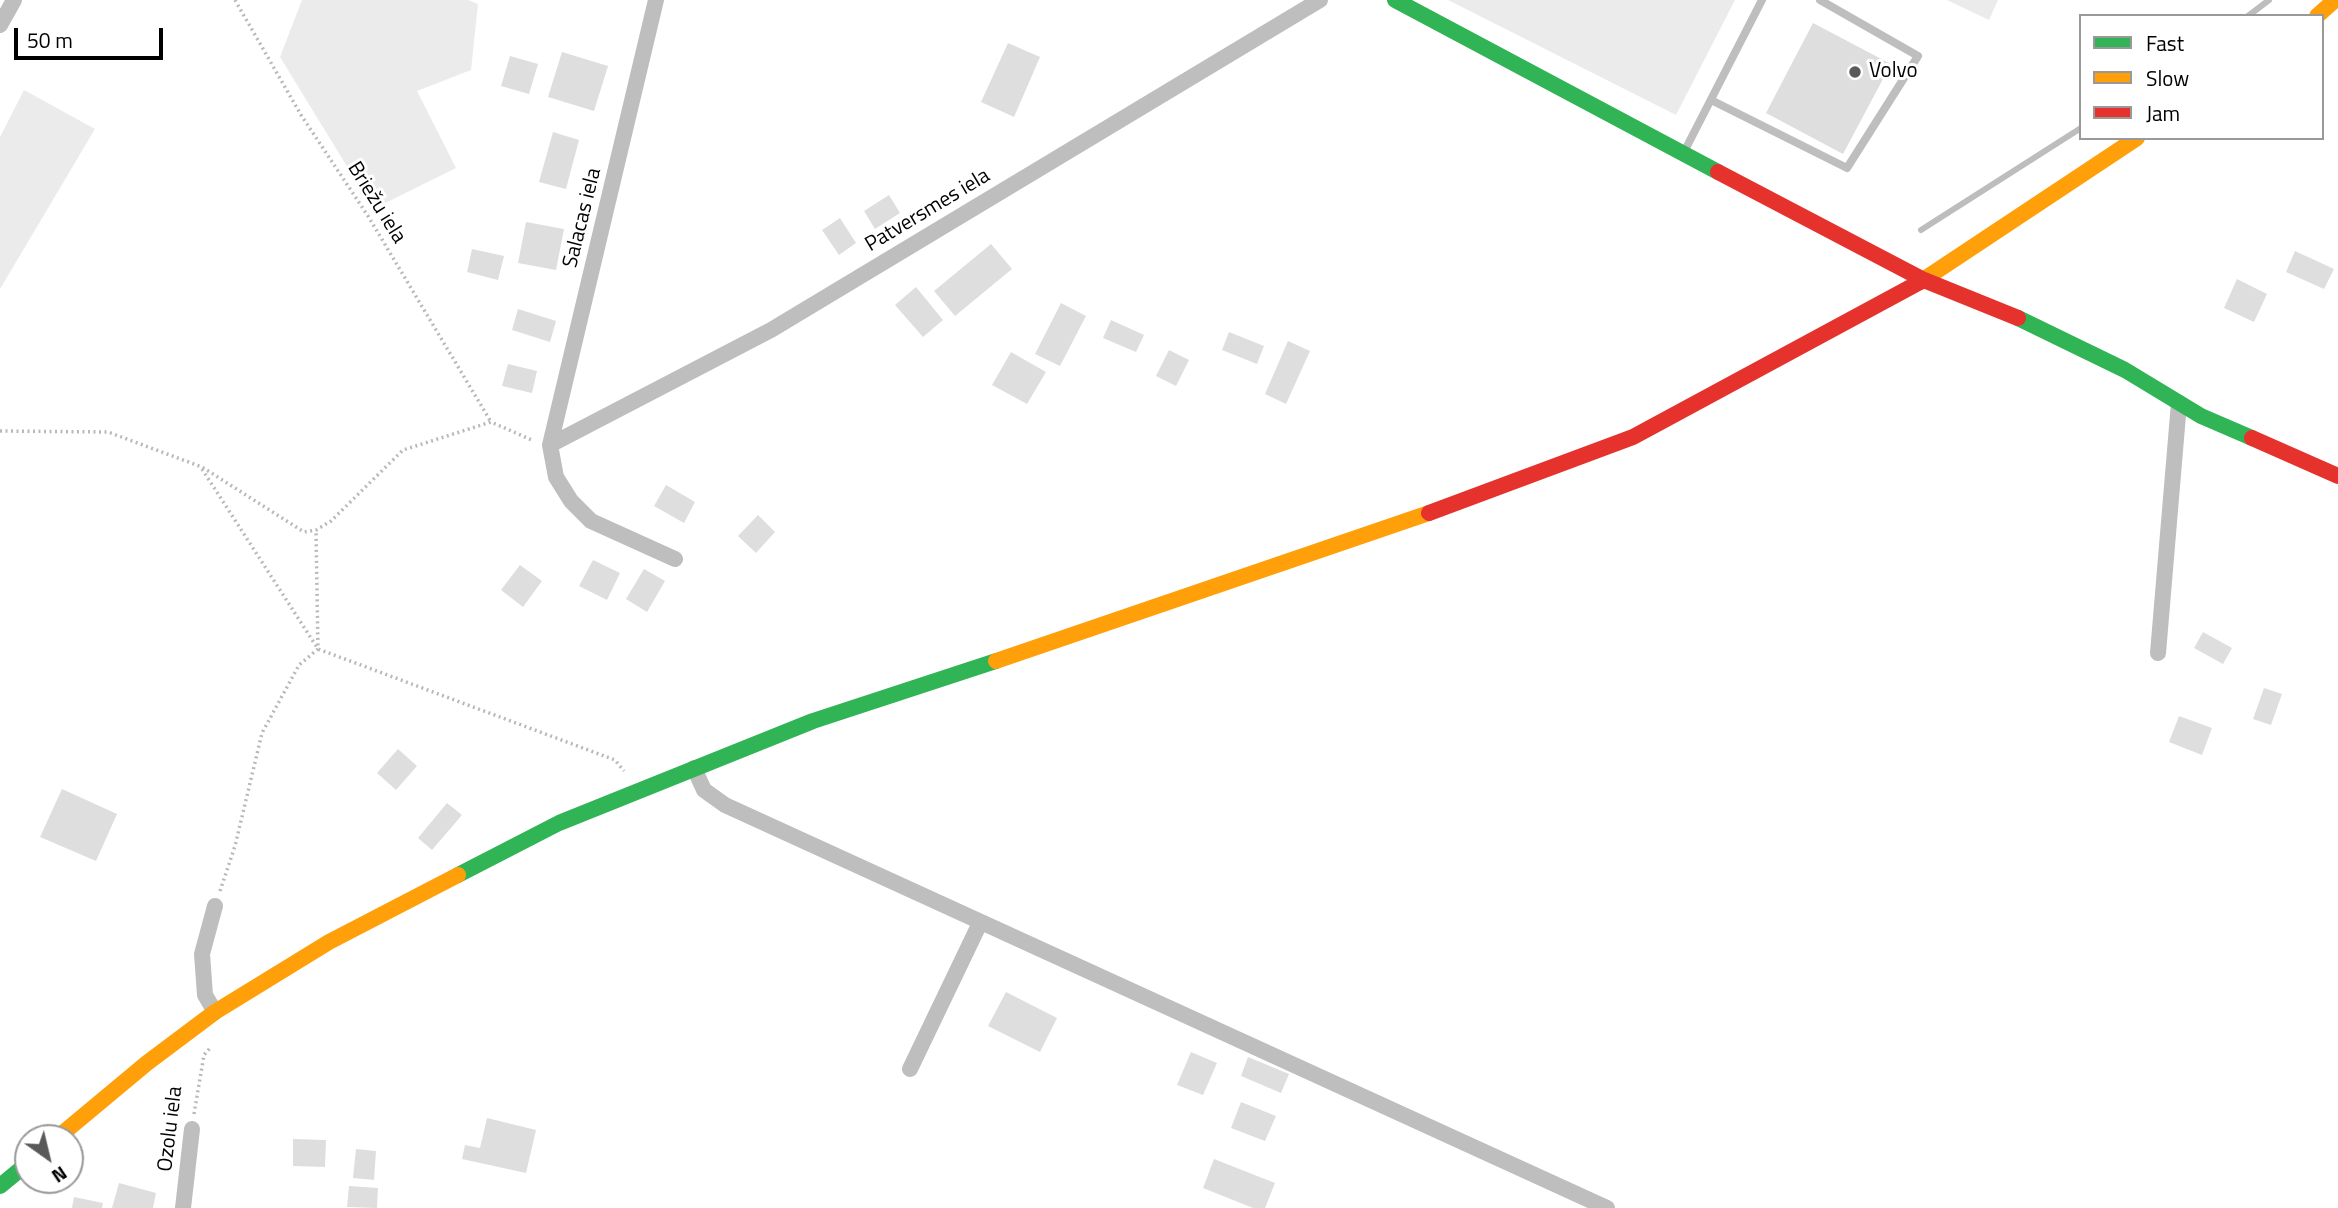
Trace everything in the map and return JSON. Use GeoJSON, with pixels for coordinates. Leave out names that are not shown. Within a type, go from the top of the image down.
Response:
{"type":"FeatureCollection","features":[{"type":"Feature","properties":{"kind":"main road"},"geometry":{"type":"LineString","coordinates":[[1395,0],[1924,280],[2025,321],[2125,370],[2201,415],[2338,476]]}},
{"type":"Feature","properties":{"kind":"main road"},"geometry":{"type":"LineString","coordinates":[[2319,14],[2335,0]]}},
{"type":"Feature","properties":{"kind":"main road"},"geometry":{"type":"LineString","coordinates":[[74,1124],[146,1063],[215,1012],[329,942],[559,823],[813,720],[1175,602],[1416,518],[1633,437],[1924,280],[2134,140]]}},
{"type":"Feature","properties":{"kind":"main road"},"geometry":{"type":"LineString","coordinates":[[0,1186],[14,1174]]}},
{"type":"Feature","properties":{"kind":"street"},"geometry":{"type":"LineString","coordinates":[[0,25],[14,0]]}},
{"type":"Feature","properties":{"kind":"street","name":"Salacas iela"},"geometry":{"type":"LineString","coordinates":[[550,445],[656,0]]}},
{"type":"Feature","properties":{"kind":"street","name":"Patversmes iela"},"geometry":{"type":"LineString","coordinates":[[550,445],[771,330],[1320,0]]}},
{"type":"Feature","properties":{"kind":"street"},"geometry":{"type":"LineString","coordinates":[[2158,653],[2179,402]]}},
{"type":"Feature","properties":{"kind":"street"},"geometry":{"type":"LineString","coordinates":[[550,445],[556,477],[571,501],[591,522],[675,559]]}},
{"type":"Feature","properties":{"kind":"street"},"geometry":{"type":"LineString","coordinates":[[694,768],[704,790],[725,805],[1607,1208]]}},
{"type":"Feature","properties":{"kind":"street"},"geometry":{"type":"LineString","coordinates":[[215,906],[202,954],[205,995],[215,1012]]}},
{"type":"Feature","properties":{"kind":"street"},"geometry":{"type":"LineString","coordinates":[[910,1069],[980,923]]}},
{"type":"Feature","properties":{"kind":"street","name":"Ozolu iela"},"geometry":{"type":"LineString","coordinates":[[183,1208],[192,1129]]}},
{"type":"Feature","properties":{"kind":"lane"},"geometry":{"type":"LineString","coordinates":[[1684,152],[1762,0]]}},
{"type":"Feature","properties":{"kind":"lane"},"geometry":{"type":"LineString","coordinates":[[1711,100],[1847,168],[1918,56],[1820,0]]}},
{"type":"Feature","properties":{"kind":"path","name":"Briežu iela"},"geometry":{"type":"LineString","coordinates":[[235,0],[302,115],[368,216],[491,422]]}},
{"type":"Feature","properties":{"kind":"path"},"geometry":{"type":"LineString","coordinates":[[0,431],[108,432],[202,467],[304,532],[316,530],[331,521],[403,450],[491,422],[520,438],[550,445]]}},
{"type":"Feature","properties":{"kind":"path"},"geometry":{"type":"LineString","coordinates":[[202,467],[318,649],[615,760],[631,778],[635,790]]}},
{"type":"Feature","properties":{"kind":"path"},"geometry":{"type":"LineString","coordinates":[[316,530],[315,612],[318,649]]}},
{"type":"Feature","properties":{"kind":"path"},"geometry":{"type":"LineString","coordinates":[[215,906],[235,846],[262,733],[299,665],[318,649]]}},
{"type":"Feature","properties":{"kind":"path","name":"Ozolu iela"},"geometry":{"type":"LineString","coordinates":[[192,1129],[204,1055]]}},
{"type":"Feature","properties":{"kind":"shaded area"},"geometry":{"type":"Polygon","coordinates":[[[302,0],[468,0],[478,4],[471,70],[417,91],[456,168],[373,209],[280,57],[302,0]]]}},
{"type":"Feature","properties":{"kind":"shaded area"},"geometry":{"type":"Polygon","coordinates":[[[1448,0],[1735,0],[1676,115],[1448,0]]]}},
{"type":"Feature","properties":{"kind":"shaded area"},"geometry":{"type":"Polygon","coordinates":[[[1947,0],[1998,0],[1989,20],[1947,0]]]}},
{"type":"Feature","properties":{"kind":"shaded area"},"geometry":{"type":"Polygon","coordinates":[[[24,90],[95,129],[0,289],[0,137],[24,90]]]}},
{"type":"Feature","properties":{"kind":"building"},"geometry":{"type":"Polygon","coordinates":[[[1813,23],[1891,64],[1843,154],[1766,113],[1813,23]]]}},
{"type":"Feature","properties":{"kind":"building"},"geometry":{"type":"Polygon","coordinates":[[[1008,43],[1040,57],[1014,117],[981,102],[1008,43]]]}},
{"type":"Feature","properties":{"kind":"building"},"geometry":{"type":"Polygon","coordinates":[[[562,52],[608,66],[594,111],[548,97],[562,52]]]}},
{"type":"Feature","properties":{"kind":"building"},"geometry":{"type":"Polygon","coordinates":[[[510,56],[538,64],[529,94],[501,86],[510,56]]]}},
{"type":"Feature","properties":{"kind":"building"},"geometry":{"type":"Polygon","coordinates":[[[553,132],[579,140],[566,189],[539,182],[553,132]]]}},
{"type":"Feature","properties":{"kind":"building"},"geometry":{"type":"Polygon","coordinates":[[[889,195],[900,213],[875,229],[864,211],[889,195]]]}},
{"type":"Feature","properties":{"kind":"building"},"geometry":{"type":"Polygon","coordinates":[[[840,218],[856,243],[839,255],[822,230],[840,218]]]}},
{"type":"Feature","properties":{"kind":"building"},"geometry":{"type":"Polygon","coordinates":[[[526,222],[564,229],[556,270],[518,263],[526,222]]]}},
{"type":"Feature","properties":{"kind":"building"},"geometry":{"type":"Polygon","coordinates":[[[991,244],[1012,269],[955,316],[934,291],[991,244]]]}},
{"type":"Feature","properties":{"kind":"building"},"geometry":{"type":"Polygon","coordinates":[[[472,249],[504,256],[498,280],[467,272],[472,249]]]}},
{"type":"Feature","properties":{"kind":"building"},"geometry":{"type":"Polygon","coordinates":[[[2295,251],[2334,269],[2324,289],[2286,272],[2295,251]]]}},
{"type":"Feature","properties":{"kind":"building"},"geometry":{"type":"Polygon","coordinates":[[[2237,279],[2267,294],[2254,322],[2224,308],[2237,279]]]}},
{"type":"Feature","properties":{"kind":"building"},"geometry":{"type":"Polygon","coordinates":[[[916,287],[943,320],[923,337],[895,305],[916,287]]]}},
{"type":"Feature","properties":{"kind":"building"},"geometry":{"type":"Polygon","coordinates":[[[1061,303],[1086,316],[1060,366],[1035,354],[1061,303]]]}},
{"type":"Feature","properties":{"kind":"building"},"geometry":{"type":"Polygon","coordinates":[[[518,309],[556,321],[550,342],[512,330],[518,309]]]}},
{"type":"Feature","properties":{"kind":"building"},"geometry":{"type":"Polygon","coordinates":[[[1111,320],[1144,335],[1136,352],[1103,338],[1111,320]]]}},
{"type":"Feature","properties":{"kind":"building"},"geometry":{"type":"Polygon","coordinates":[[[1229,332],[1264,346],[1257,364],[1222,350],[1229,332]]]}},
{"type":"Feature","properties":{"kind":"building"},"geometry":{"type":"Polygon","coordinates":[[[1288,341],[1310,351],[1286,404],[1265,394],[1288,341]]]}},
{"type":"Feature","properties":{"kind":"building"},"geometry":{"type":"Polygon","coordinates":[[[1169,350],[1189,360],[1176,386],[1156,376],[1169,350]]]}},
{"type":"Feature","properties":{"kind":"building"},"geometry":{"type":"Polygon","coordinates":[[[1011,352],[1046,372],[1027,404],[992,385],[1011,352]]]}},
{"type":"Feature","properties":{"kind":"building"},"geometry":{"type":"Polygon","coordinates":[[[508,364],[537,371],[532,393],[502,386],[508,364]]]}},
{"type":"Feature","properties":{"kind":"building"},"geometry":{"type":"Polygon","coordinates":[[[666,485],[695,502],[684,523],[654,506],[666,485]]]}},
{"type":"Feature","properties":{"kind":"building"},"geometry":{"type":"Polygon","coordinates":[[[758,515],[775,532],[756,553],[738,536],[758,515]]]}},
{"type":"Feature","properties":{"kind":"building"},"geometry":{"type":"Polygon","coordinates":[[[593,560],[620,573],[607,600],[579,586],[593,560]]]}},
{"type":"Feature","properties":{"kind":"building"},"geometry":{"type":"Polygon","coordinates":[[[520,565],[542,581],[523,607],[501,590],[520,565]]]}},
{"type":"Feature","properties":{"kind":"building"},"geometry":{"type":"Polygon","coordinates":[[[644,569],[665,581],[647,612],[626,599],[644,569]]]}},
{"type":"Feature","properties":{"kind":"building"},"geometry":{"type":"Polygon","coordinates":[[[2203,632],[2232,648],[2223,664],[2194,648],[2203,632]]]}},
{"type":"Feature","properties":{"kind":"building"},"geometry":{"type":"Polygon","coordinates":[[[2264,688],[2282,694],[2271,725],[2253,719],[2264,688]]]}},
{"type":"Feature","properties":{"kind":"building"},"geometry":{"type":"Polygon","coordinates":[[[2179,716],[2212,728],[2202,755],[2169,742],[2179,716]]]}},
{"type":"Feature","properties":{"kind":"building"},"geometry":{"type":"Polygon","coordinates":[[[398,749],[417,766],[396,790],[377,773],[398,749]]]}},
{"type":"Feature","properties":{"kind":"building"},"geometry":{"type":"Polygon","coordinates":[[[62,789],[117,814],[96,861],[40,837],[62,789]]]}},
{"type":"Feature","properties":{"kind":"building"},"geometry":{"type":"Polygon","coordinates":[[[447,803],[462,815],[432,850],[418,838],[447,803]]]}},
{"type":"Feature","properties":{"kind":"building"},"geometry":{"type":"Polygon","coordinates":[[[1006,992],[1057,1018],[1040,1052],[988,1026],[1006,992]]]}},
{"type":"Feature","properties":{"kind":"building"},"geometry":{"type":"Polygon","coordinates":[[[1191,1052],[1217,1063],[1203,1095],[1177,1085],[1191,1052]]]}},
{"type":"Feature","properties":{"kind":"building"},"geometry":{"type":"Polygon","coordinates":[[[1248,1057],[1289,1074],[1281,1093],[1241,1076],[1248,1057]]]}},
{"type":"Feature","properties":{"kind":"building"},"geometry":{"type":"Polygon","coordinates":[[[1241,1102],[1276,1116],[1265,1141],[1231,1128],[1241,1102]]]}},
{"type":"Feature","properties":{"kind":"building"},"geometry":{"type":"Polygon","coordinates":[[[487,1118],[536,1130],[526,1173],[462,1159],[465,1145],[480,1148],[487,1118]]]}},
{"type":"Feature","properties":{"kind":"building"},"geometry":{"type":"Polygon","coordinates":[[[293,1139],[326,1140],[325,1167],[293,1166],[293,1139]]]}},
{"type":"Feature","properties":{"kind":"building"},"geometry":{"type":"Polygon","coordinates":[[[356,1149],[376,1151],[374,1180],[353,1178],[356,1149]]]}},
{"type":"Feature","properties":{"kind":"building"},"geometry":{"type":"Polygon","coordinates":[[[1214,1159],[1275,1183],[1265,1208],[1253,1208],[1203,1188],[1214,1159]]]}},
{"type":"Feature","properties":{"kind":"building"},"geometry":{"type":"Polygon","coordinates":[[[119,1183],[156,1193],[153,1208],[112,1208],[119,1183]]]}},
{"type":"Feature","properties":{"kind":"building"},"geometry":{"type":"Polygon","coordinates":[[[349,1186],[378,1188],[377,1208],[347,1207],[349,1186]]]}},
{"type":"Feature","properties":{"kind":"building"},"geometry":{"type":"Polygon","coordinates":[[[74,1197],[103,1203],[102,1208],[72,1208],[74,1197]]]}},
{"type":"Feature","properties":{"kind":"waterway"},"geometry":{"type":"LineString","coordinates":[[2251,14],[2269,0]]}},
{"type":"Feature","properties":{"kind":"waterway"},"geometry":{"type":"LineString","coordinates":[[1921,230],[2079,129]]}},
{"type":"Feature","properties":{"kind":"traffic: fast"},"geometry":{"type":"LineString","coordinates":[[1395,0],[1718,172]]}},
{"type":"Feature","properties":{"kind":"traffic: fast"},"geometry":{"type":"LineString","coordinates":[[2018,318],[2125,370],[2201,416],[2252,438]]}},
{"type":"Feature","properties":{"kind":"traffic: fast"},"geometry":{"type":"LineString","coordinates":[[458,875],[559,823],[813,721],[996,661]]}},
{"type":"Feature","properties":{"kind":"traffic: fast"},"geometry":{"type":"LineString","coordinates":[[0,1186],[14,1174]]}},
{"type":"Feature","properties":{"kind":"traffic: slow"},"geometry":{"type":"LineString","coordinates":[[2319,14],[2335,0]]}},
{"type":"Feature","properties":{"kind":"traffic: slow"},"geometry":{"type":"LineString","coordinates":[[1920,282],[2134,140]]}},
{"type":"Feature","properties":{"kind":"traffic: slow"},"geometry":{"type":"LineString","coordinates":[[996,661],[1429,513]]}},
{"type":"Feature","properties":{"kind":"traffic: slow"},"geometry":{"type":"LineString","coordinates":[[74,1124],[147,1063],[215,1012],[329,942],[458,875]]}},
{"type":"Feature","properties":{"kind":"traffic: jam"},"geometry":{"type":"LineString","coordinates":[[1718,172],[1924,280],[2018,318]]}},
{"type":"Feature","properties":{"kind":"traffic: jam"},"geometry":{"type":"LineString","coordinates":[[1429,513],[1633,437],[1920,282]]}},
{"type":"Feature","properties":{"kind":"traffic: jam"},"geometry":{"type":"LineString","coordinates":[[2252,438],[2338,476]]}},
{"type":"Feature","properties":{"kind":"place","name":"Volvo"},"geometry":{"type":"Point","coordinates":[1855,72]}}]}
